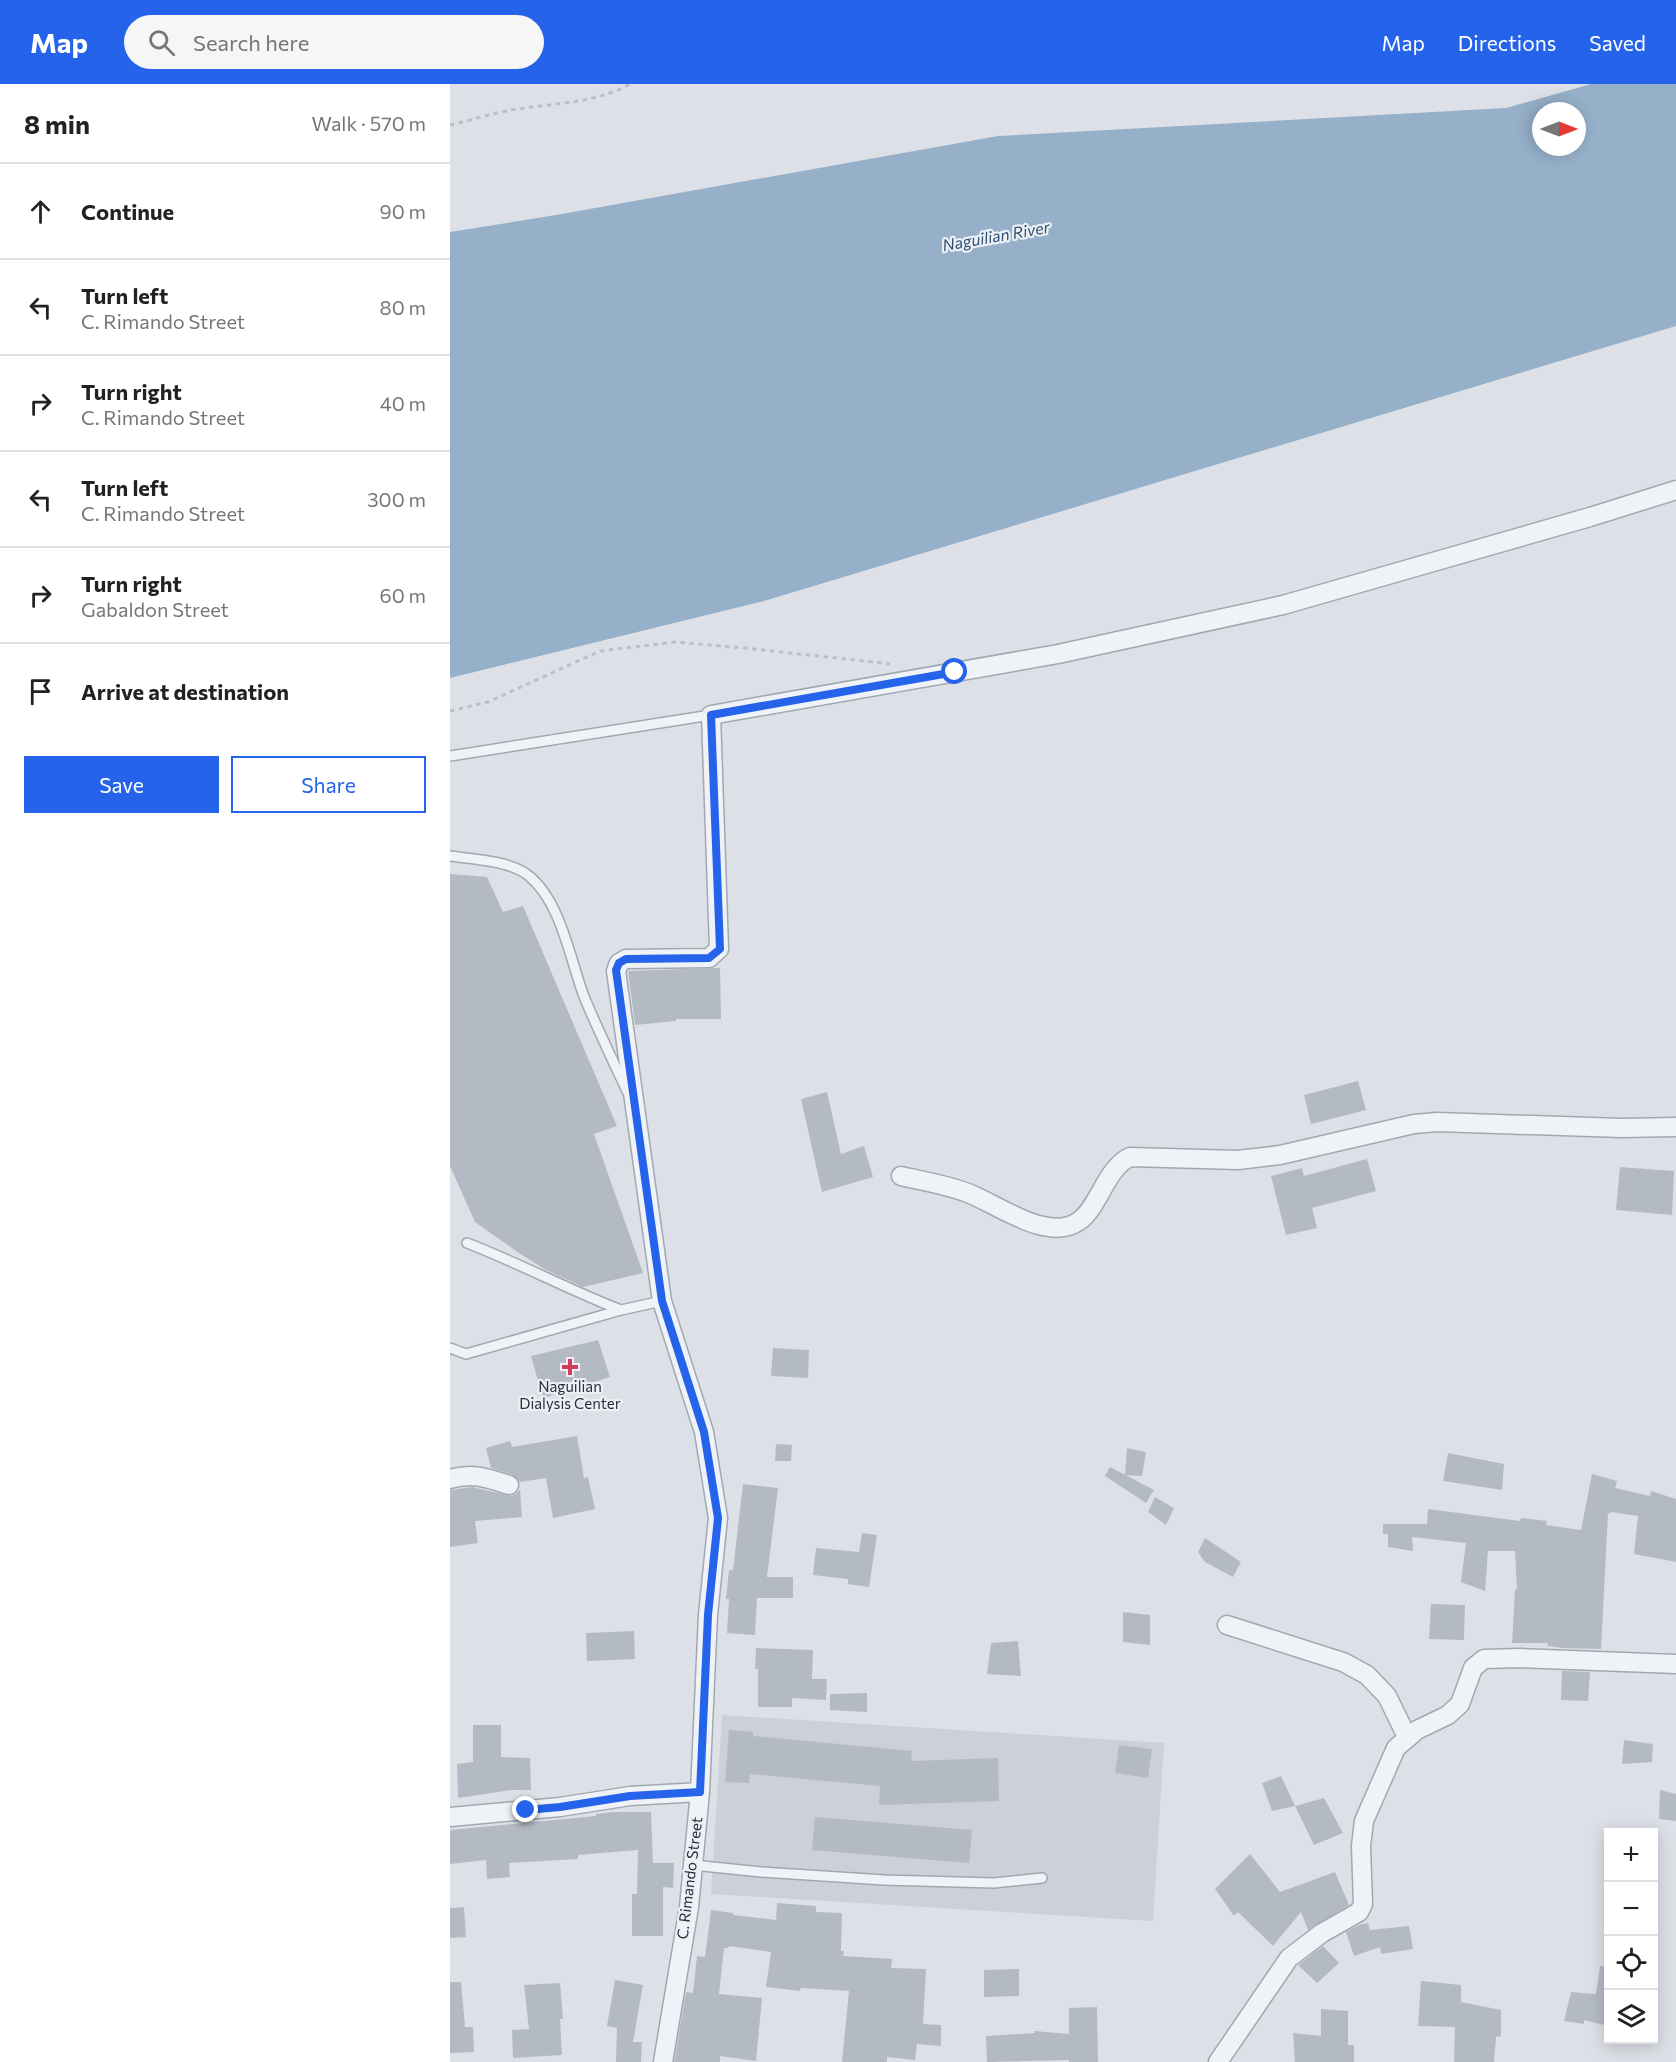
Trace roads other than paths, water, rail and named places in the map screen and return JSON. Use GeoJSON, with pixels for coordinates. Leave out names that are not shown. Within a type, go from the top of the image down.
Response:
{"type":"FeatureCollection","features":[{"type":"Feature","properties":{"kind":"street"},"geometry":{"type":"LineString","coordinates":[[711,715],[1058,654],[1283,605],[1676,490]]}},
{"type":"Feature","properties":{"kind":"street","name":"C. Rimando Street"},"geometry":{"type":"LineString","coordinates":[[663,2062],[689,1907],[700,1792],[708,1615],[718,1518],[704,1432],[662,1301],[616,970],[619,963],[626,959],[709,958],[720,949],[711,715]]}},
{"type":"Feature","properties":{"kind":"street"},"geometry":{"type":"LineString","coordinates":[[901,1176],[967,1193],[1040,1226],[1061,1228],[1071,1226],[1082,1219],[1117,1166],[1130,1157],[1238,1160],[1269,1156],[1414,1124],[1437,1122],[1622,1128],[1676,1127]]}},
{"type":"Feature","properties":{"kind":"street"},"geometry":{"type":"LineString","coordinates":[[450,1479],[470,1475],[483,1476],[509,1485]]}},
{"type":"Feature","properties":{"kind":"street"},"geometry":{"type":"LineString","coordinates":[[1227,1625],[1343,1662],[1367,1675],[1387,1696],[1407,1737]]}},
{"type":"Feature","properties":{"kind":"street"},"geometry":{"type":"LineString","coordinates":[[1218,2062],[1289,1958],[1322,1934],[1359,1912],[1364,1904],[1361,1846],[1364,1821],[1396,1748],[1417,1730],[1448,1715],[1460,1704],[1473,1668],[1484,1659],[1520,1658],[1676,1664]]}},
{"type":"Feature","properties":{"kind":"street"},"geometry":{"type":"LineString","coordinates":[[450,1817],[560,1807],[630,1796],[700,1792]]}},
{"type":"Feature","properties":{"kind":"lane"},"geometry":{"type":"LineString","coordinates":[[450,756],[711,715]]}},
{"type":"Feature","properties":{"kind":"lane"},"geometry":{"type":"LineString","coordinates":[[450,856],[512,867],[528,875],[544,892],[553,910],[585,999],[635,1110]]}},
{"type":"Feature","properties":{"kind":"lane"},"geometry":{"type":"LineString","coordinates":[[467,1243],[577,1293],[621,1310]]}},
{"type":"Feature","properties":{"kind":"lane"},"geometry":{"type":"LineString","coordinates":[[450,1348],[466,1354],[621,1310],[662,1301]]}},
{"type":"Feature","properties":{"kind":"lane"},"geometry":{"type":"LineString","coordinates":[[693,1865],[761,1872],[895,1880],[994,1883],[1042,1878]]}},
{"type":"Feature","properties":{"kind":"water","name":"Naguilian River"},"geometry":{"type":"Polygon","coordinates":[[[1591,84],[1676,84],[1676,326],[764,601],[450,678],[450,232],[998,136],[1506,108],[1591,84]]]}},
{"type":"Feature","properties":{"kind":"place","name":"Naguilian Dialysis Center"},"geometry":{"type":"Point","coordinates":[570,1367]}}]}
